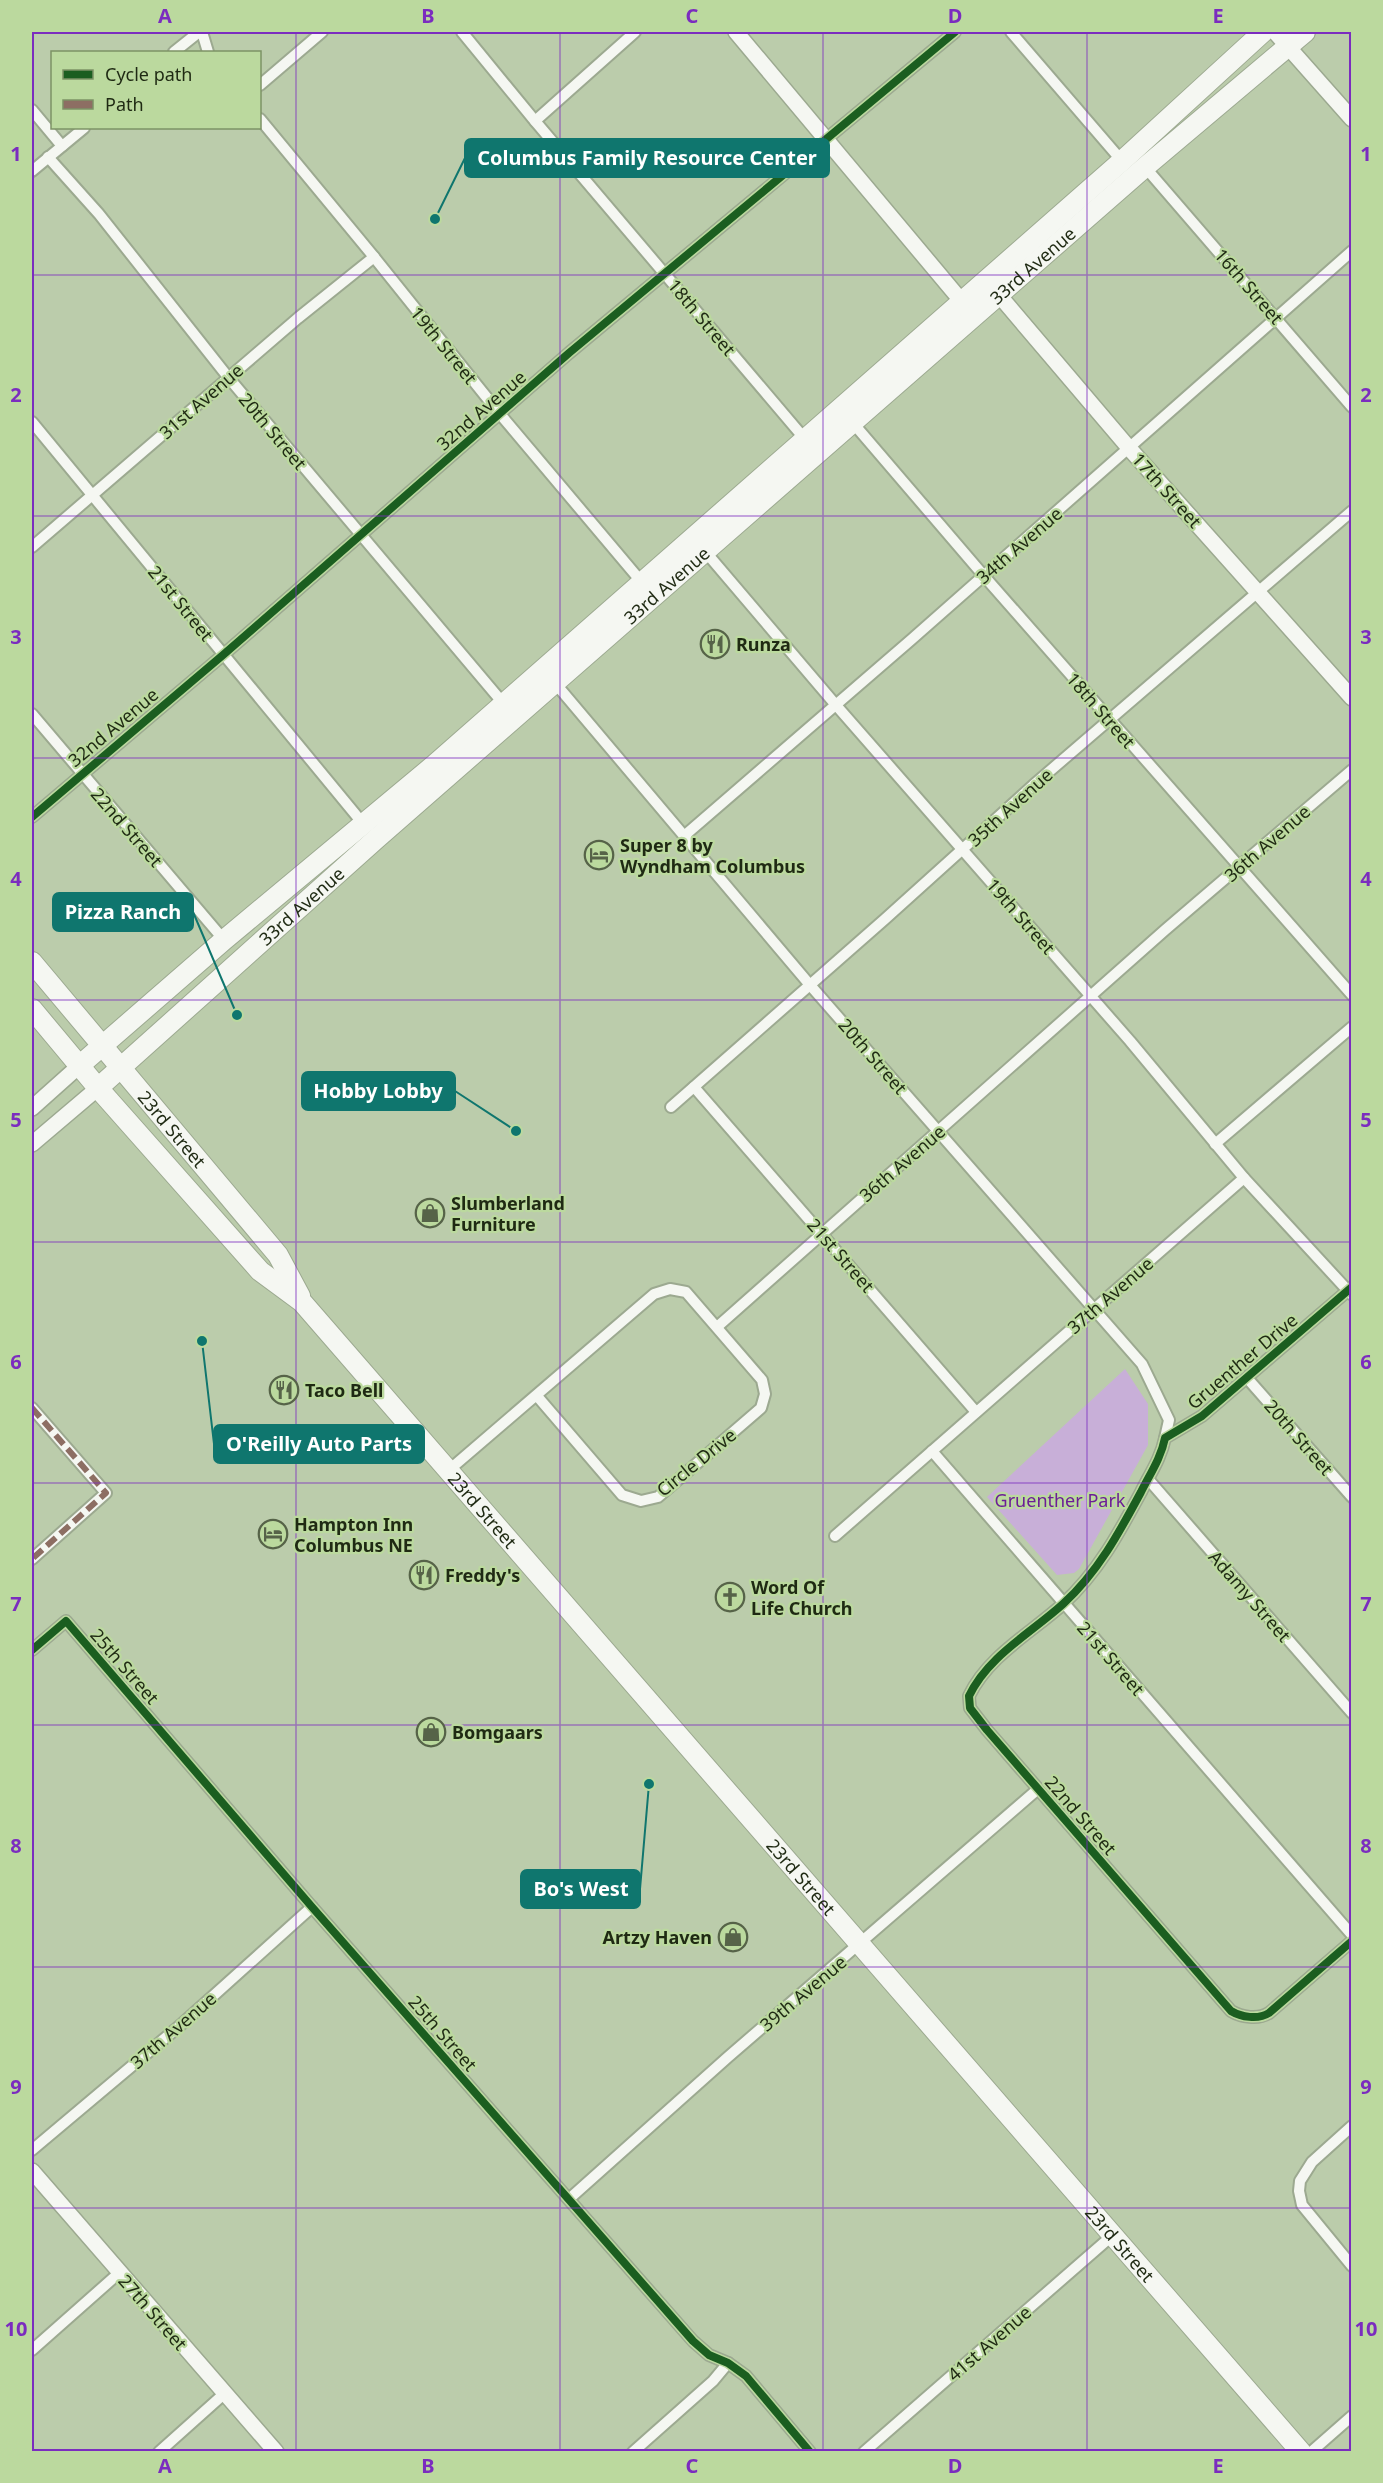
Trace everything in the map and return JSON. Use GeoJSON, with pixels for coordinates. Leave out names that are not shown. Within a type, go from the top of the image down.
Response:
{"type":"FeatureCollection","features":[{"type":"Feature","properties":{"kind":"highway","name":"33rd Avenue"},"geometry":{"type":"LineString","coordinates":[[98,1088],[370,832],[503,703],[1122,160],[1263,32]]}},
{"type":"Feature","properties":{"kind":"highway","name":"33rd Avenue"},"geometry":{"type":"LineString","coordinates":[[79,1066],[224,940],[370,832],[555,684],[1145,167],[1282,38],[1305,32]]}},
{"type":"Feature","properties":{"kind":"highway","name":"23rd Street"},"geometry":{"type":"LineString","coordinates":[[32,962],[278,1255],[302,1302]]}},
{"type":"Feature","properties":{"kind":"highway","name":"23rd Street"},"geometry":{"type":"LineString","coordinates":[[32,1009],[98,1088],[260,1271],[302,1302],[1301,2451]]}},
{"type":"Feature","properties":{"kind":"street"},"geometry":{"type":"LineString","coordinates":[[175,51],[201,32],[208,51]]}},
{"type":"Feature","properties":{"kind":"street"},"geometry":{"type":"LineString","coordinates":[[261,84],[322,32]]}},
{"type":"Feature","properties":{"kind":"street","name":"18th Street"},"geometry":{"type":"LineString","coordinates":[[462,32],[804,438]]}},
{"type":"Feature","properties":{"kind":"street"},"geometry":{"type":"LineString","coordinates":[[535,121],[634,32]]}},
{"type":"Feature","properties":{"kind":"street"},"geometry":{"type":"LineString","coordinates":[[736,32],[974,316]]}},
{"type":"Feature","properties":{"kind":"street","name":"32nd Avenue"},"geometry":{"type":"LineString","coordinates":[[32,817],[223,655],[568,353],[955,32]]}},
{"type":"Feature","properties":{"kind":"street"},"geometry":{"type":"LineString","coordinates":[[1011,32],[1122,160]]}},
{"type":"Feature","properties":{"kind":"street"},"geometry":{"type":"LineString","coordinates":[[1282,38],[1352,119]]}},
{"type":"Feature","properties":{"kind":"street"},"geometry":{"type":"LineString","coordinates":[[32,110],[62,146]]}},
{"type":"Feature","properties":{"kind":"street","name":"19th Street"},"geometry":{"type":"LineString","coordinates":[[261,120],[500,414],[655,597]]}},
{"type":"Feature","properties":{"kind":"street"},"geometry":{"type":"LineString","coordinates":[[32,171],[83,129]]}},
{"type":"Feature","properties":{"kind":"street","name":"20th Street"},"geometry":{"type":"LineString","coordinates":[[48,157],[99,214],[228,377],[360,536],[503,703]]}},
{"type":"Feature","properties":{"kind":"street","name":"16th Street"},"geometry":{"type":"LineString","coordinates":[[1145,167],[1352,407]]}},
{"type":"Feature","properties":{"kind":"street","name":"34th Avenue"},"geometry":{"type":"LineString","coordinates":[[684,836],[984,576],[1352,251]]}},
{"type":"Feature","properties":{"kind":"street","name":"31st Avenue"},"geometry":{"type":"LineString","coordinates":[[32,547],[228,377],[374,257]]}},
{"type":"Feature","properties":{"kind":"street","name":"17th Street"},"geometry":{"type":"LineString","coordinates":[[985,279],[1129,448],[1352,698]]}},
{"type":"Feature","properties":{"kind":"street","name":"21st Street"},"geometry":{"type":"LineString","coordinates":[[32,422],[370,832]]}},
{"type":"Feature","properties":{"kind":"street","name":"18th Street"},"geometry":{"type":"LineString","coordinates":[[853,423],[984,576],[1352,995]]}},
{"type":"Feature","properties":{"kind":"street","name":"35th Avenue"},"geometry":{"type":"LineString","coordinates":[[671,1107],[1110,720],[1352,511]]}},
{"type":"Feature","properties":{"kind":"street","name":"19th Street"},"geometry":{"type":"LineString","coordinates":[[692,537],[1091,996],[1244,1178],[1350,1290]]}},
{"type":"Feature","properties":{"kind":"street","name":"20th Street"},"geometry":{"type":"LineString","coordinates":[[555,684],[810,984],[1142,1364],[1169,1420],[1165,1438]]}},
{"type":"Feature","properties":{"kind":"street","name":"22nd Street"},"geometry":{"type":"LineString","coordinates":[[32,714],[224,940]]}},
{"type":"Feature","properties":{"kind":"street","name":"36th Avenue"},"geometry":{"type":"LineString","coordinates":[[717,1327],[1166,930],[1352,770]]}},
{"type":"Feature","properties":{"kind":"street"},"geometry":{"type":"LineString","coordinates":[[1215,1144],[1352,1027]]}},
{"type":"Feature","properties":{"kind":"street","name":"33rd Avenue"},"geometry":{"type":"LineString","coordinates":[[32,1108],[79,1066]]}},
{"type":"Feature","properties":{"kind":"street","name":"33rd Avenue"},"geometry":{"type":"LineString","coordinates":[[32,1144],[98,1088]]}},
{"type":"Feature","properties":{"kind":"street","name":"21st Street"},"geometry":{"type":"LineString","coordinates":[[694,1088],[976,1412]]}},
{"type":"Feature","properties":{"kind":"street","name":"37th Avenue"},"geometry":{"type":"LineString","coordinates":[[976,1412],[1244,1178]]}},
{"type":"Feature","properties":{"kind":"street"},"geometry":{"type":"LineString","coordinates":[[449,1470],[654,1294],[670,1289],[686,1293],[717,1327]]}},
{"type":"Feature","properties":{"kind":"street","name":"Gruenther Drive"},"geometry":{"type":"LineString","coordinates":[[1165,1438],[1202,1416],[1350,1290]]}},
{"type":"Feature","properties":{"kind":"street","name":"Circle Drive"},"geometry":{"type":"LineString","coordinates":[[537,1396],[622,1495],[641,1501],[658,1497],[761,1408],[765,1394],[762,1380],[717,1327]]}},
{"type":"Feature","properties":{"kind":"street","name":"20th Street"},"geometry":{"type":"LineString","coordinates":[[1247,1378],[1352,1497]]}},
{"type":"Feature","properties":{"kind":"street"},"geometry":{"type":"LineString","coordinates":[[32,1408],[106,1493],[32,1559]]}},
{"type":"Feature","properties":{"kind":"street"},"geometry":{"type":"LineString","coordinates":[[835,1536],[976,1412]]}},
{"type":"Feature","properties":{"kind":"street"},"geometry":{"type":"LineString","coordinates":[[1063,1603],[1094,1572],[1117,1536],[1162,1452],[1165,1438]]}},
{"type":"Feature","properties":{"kind":"street","name":"21st Street"},"geometry":{"type":"LineString","coordinates":[[932,1451],[1352,1935]]}},
{"type":"Feature","properties":{"kind":"street","name":"Adamy Street"},"geometry":{"type":"LineString","coordinates":[[1148,1479],[1352,1713]]}},
{"type":"Feature","properties":{"kind":"street","name":"22nd Street"},"geometry":{"type":"LineString","coordinates":[[1063,1603],[986,1670],[969,1696],[970,1708],[1038,1789],[1237,2014],[1264,2016],[1352,1941]]}},
{"type":"Feature","properties":{"kind":"street","name":"25th Street"},"geometry":{"type":"LineString","coordinates":[[32,1650],[66,1621],[312,1907],[693,2341],[709,2355],[728,2363],[746,2376],[810,2451]]}},
{"type":"Feature","properties":{"kind":"street","name":"39th Avenue"},"geometry":{"type":"LineString","coordinates":[[569,2199],[728,2057],[1038,1789]]}},
{"type":"Feature","properties":{"kind":"street","name":"37th Avenue"},"geometry":{"type":"LineString","coordinates":[[32,2150],[183,2023],[312,1907]]}},
{"type":"Feature","properties":{"kind":"street"},"geometry":{"type":"LineString","coordinates":[[1352,2126],[1312,2162],[1300,2181],[1299,2191],[1302,2205],[1352,2266]]}},
{"type":"Feature","properties":{"kind":"street","name":"27th Street"},"geometry":{"type":"LineString","coordinates":[[32,2171],[276,2451]]}},
{"type":"Feature","properties":{"kind":"street","name":"41st Avenue"},"geometry":{"type":"LineString","coordinates":[[864,2451],[1114,2234]]}},
{"type":"Feature","properties":{"kind":"street"},"geometry":{"type":"LineString","coordinates":[[32,2350],[119,2273]]}},
{"type":"Feature","properties":{"kind":"street"},"geometry":{"type":"LineString","coordinates":[[633,2451],[713,2381],[728,2363]]}},
{"type":"Feature","properties":{"kind":"street"},"geometry":{"type":"LineString","coordinates":[[159,2451],[225,2393]]}},
{"type":"Feature","properties":{"kind":"street"},"geometry":{"type":"LineString","coordinates":[[1311,2451],[1352,2416]]}},
{"type":"Feature","properties":{"kind":"green space","name":"Gruenther Park"},"geometry":{"type":"Polygon","coordinates":[[[1125,1369],[1148,1404],[1148,1445],[1079,1569],[1074,1573],[1057,1575],[987,1497],[1125,1369]]]}},
{"type":"Feature","properties":{"kind":"marked path"},"geometry":{"type":"LineString","coordinates":[[32,1408],[106,1493],[32,1559]]}},
{"type":"Feature","properties":{"kind":"cycle path"},"geometry":{"type":"LineString","coordinates":[[32,817],[223,655],[569,353],[955,32]]}},
{"type":"Feature","properties":{"kind":"cycle path"},"geometry":{"type":"LineString","coordinates":[[1352,1287],[1202,1416],[1165,1438],[1158,1459],[1141,1492],[1116,1537],[1087,1579],[1051,1615],[999,1657],[987,1669],[969,1696],[970,1708],[987,1730],[1231,2011],[1250,2017],[1269,2013],[1352,1941]]}},
{"type":"Feature","properties":{"kind":"cycle path"},"geometry":{"type":"LineString","coordinates":[[32,1650],[66,1621],[312,1907],[693,2341],[709,2355],[728,2363],[746,2376],[810,2452]]}},
{"type":"Feature","properties":{"kind":"place","name":"Columbus Family Resource Center"},"geometry":{"type":"Point","coordinates":[435,219]}},
{"type":"Feature","properties":{"kind":"place","name":"Runza"},"geometry":{"type":"Point","coordinates":[715,644]}},
{"type":"Feature","properties":{"kind":"place","name":"Super 8 by Wyndham Columbus"},"geometry":{"type":"Point","coordinates":[599,855]}},
{"type":"Feature","properties":{"kind":"place","name":"Pizza Ranch"},"geometry":{"type":"Point","coordinates":[237,1015]}},
{"type":"Feature","properties":{"kind":"place","name":"Hobby Lobby"},"geometry":{"type":"Point","coordinates":[516,1131]}},
{"type":"Feature","properties":{"kind":"place","name":"Slumberland Furniture"},"geometry":{"type":"Point","coordinates":[430,1213]}},
{"type":"Feature","properties":{"kind":"place","name":"O'Reilly Auto Parts"},"geometry":{"type":"Point","coordinates":[202,1341]}},
{"type":"Feature","properties":{"kind":"place","name":"Taco Bell"},"geometry":{"type":"Point","coordinates":[284,1390]}},
{"type":"Feature","properties":{"kind":"place","name":"Hampton Inn Columbus NE"},"geometry":{"type":"Point","coordinates":[273,1534]}},
{"type":"Feature","properties":{"kind":"place","name":"Freddy's"},"geometry":{"type":"Point","coordinates":[424,1575]}},
{"type":"Feature","properties":{"kind":"place","name":"Word Of Life Church"},"geometry":{"type":"Point","coordinates":[730,1597]}},
{"type":"Feature","properties":{"kind":"place","name":"Bomgaars"},"geometry":{"type":"Point","coordinates":[431,1732]}},
{"type":"Feature","properties":{"kind":"place","name":"Bo's West"},"geometry":{"type":"Point","coordinates":[649,1784]}},
{"type":"Feature","properties":{"kind":"place","name":"Artzy Haven"},"geometry":{"type":"Point","coordinates":[733,1937]}}]}
